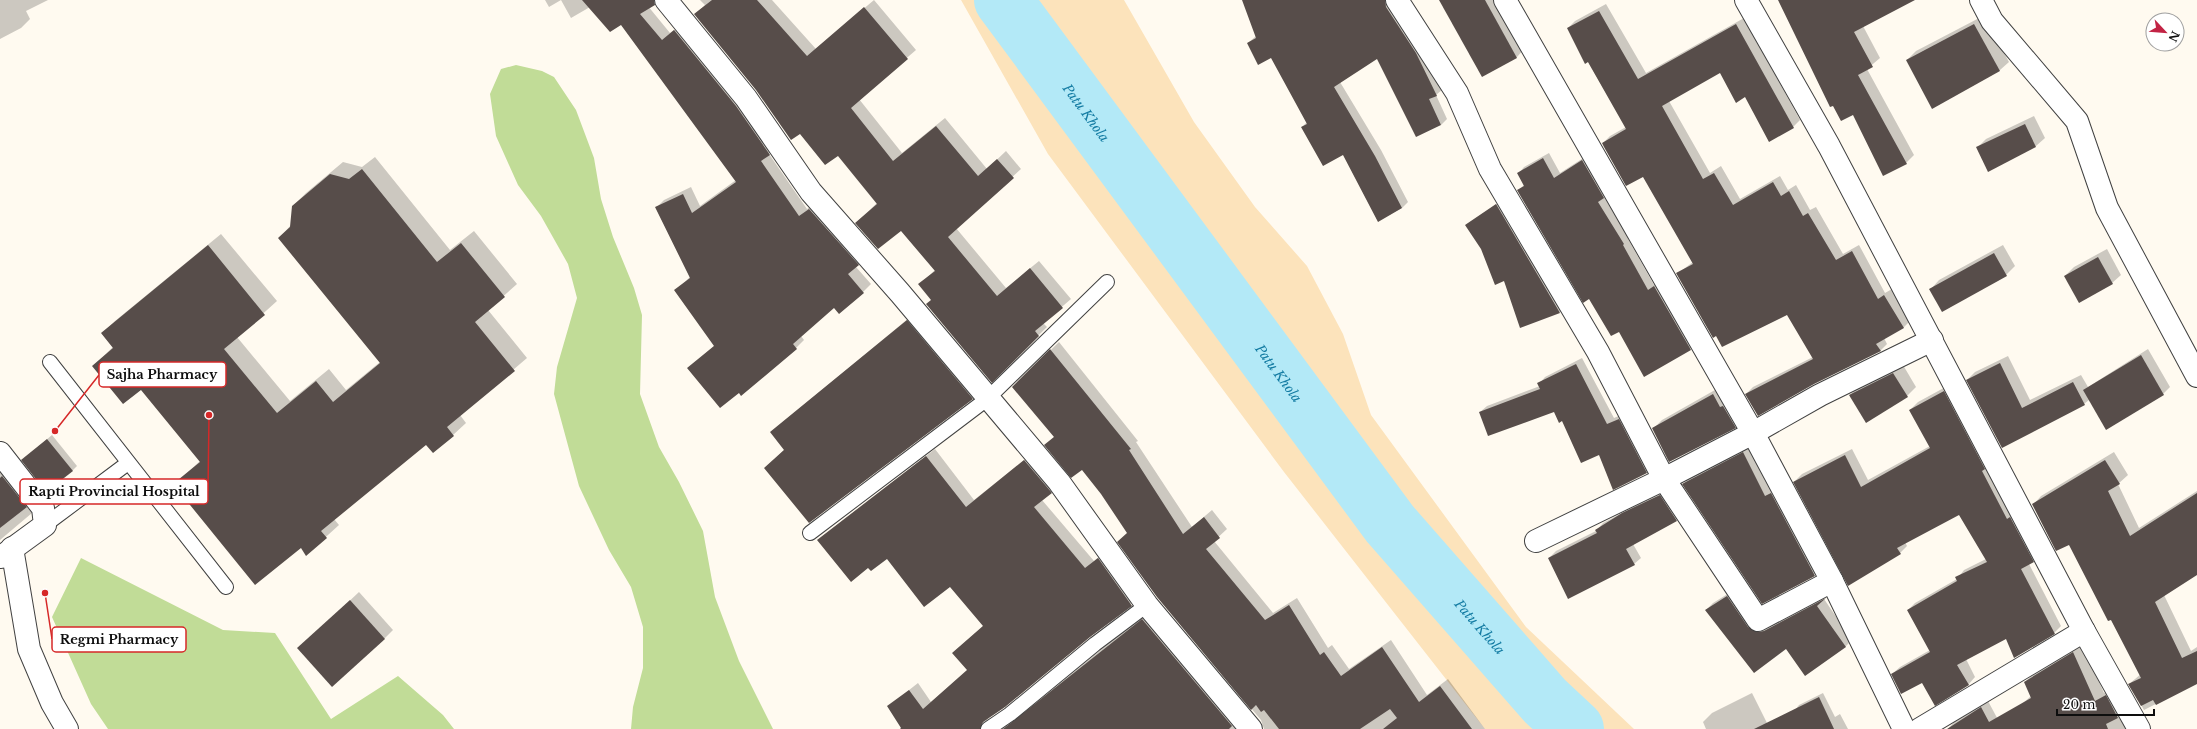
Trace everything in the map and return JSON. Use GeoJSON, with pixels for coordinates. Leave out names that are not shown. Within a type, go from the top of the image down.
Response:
{"type":"FeatureCollection","features":[{"type":"Feature","properties":{"kind":"street"},"geometry":{"type":"LineString","coordinates":[[666,0],[746,98],[811,192],[900,293],[987,399],[1059,482],[1147,605],[1251,729]]}},
{"type":"Feature","properties":{"kind":"street"},"geometry":{"type":"LineString","coordinates":[[1397,0],[1457,93],[1490,169],[1598,352],[1664,479],[1758,620],[1832,581]]}},
{"type":"Feature","properties":{"kind":"street"},"geometry":{"type":"LineString","coordinates":[[1505,0],[1753,433],[1832,581],[1904,729]]}},
{"type":"Feature","properties":{"kind":"street"},"geometry":{"type":"LineString","coordinates":[[1746,0],[1829,146],[2084,631],[2138,729]]}},
{"type":"Feature","properties":{"kind":"street"},"geometry":{"type":"LineString","coordinates":[[1982,0],[1992,21],[2077,121],[2107,208],[2197,376]]}},
{"type":"Feature","properties":{"kind":"street"},"geometry":{"type":"LineString","coordinates":[[1536,541],[1664,479],[1753,433],[1820,395],[1932,340]]}},
{"type":"Feature","properties":{"kind":"street"},"geometry":{"type":"LineString","coordinates":[[0,453],[43,508],[44,525],[6,553],[29,649],[52,703],[67,729]]}},
{"type":"Feature","properties":{"kind":"street"},"geometry":{"type":"LineString","coordinates":[[1920,729],[2084,631]]}},
{"type":"Feature","properties":{"kind":"lane"},"geometry":{"type":"LineString","coordinates":[[810,533],[987,399],[1107,282]]}},
{"type":"Feature","properties":{"kind":"lane"},"geometry":{"type":"LineString","coordinates":[[50,362],[226,587]]}},
{"type":"Feature","properties":{"kind":"lane"},"geometry":{"type":"LineString","coordinates":[[44,525],[128,463]]}},
{"type":"Feature","properties":{"kind":"lane"},"geometry":{"type":"LineString","coordinates":[[988,729],[1010,714],[1095,644],[1147,605]]}},
{"type":"Feature","properties":{"kind":"green space"},"geometry":{"type":"Polygon","coordinates":[[[516,65],[542,71],[554,77],[576,110],[594,158],[601,199],[613,237],[634,288],[642,315],[640,394],[659,447],[679,482],[703,531],[715,597],[739,661],[773,729],[631,729],[633,707],[643,668],[643,627],[631,587],[609,550],[579,486],[554,394],[557,367],[577,298],[568,264],[541,216],[518,185],[496,136],[490,94],[501,69],[516,65]]]}},
{"type":"Feature","properties":{"kind":"green space"},"geometry":{"type":"Polygon","coordinates":[[[81,558],[223,630],[275,633],[331,719],[398,676],[443,715],[454,729],[108,729],[91,704],[52,617],[81,558]]]}},
{"type":"Feature","properties":{"kind":"sand"},"geometry":{"type":"Polygon","coordinates":[[[961,0],[1124,0],[1194,122],[1255,207],[1307,266],[1343,334],[1371,415],[1526,627],[1634,729],[1485,729],[1284,472],[1048,154],[961,0]]]}},
{"type":"Feature","properties":{"kind":"building"},"geometry":{"type":"Polygon","coordinates":[[[582,0],[654,0],[655,5],[640,14],[662,40],[674,30],[736,106],[770,155],[761,161],[799,216],[809,209],[859,265],[848,274],[864,293],[839,314],[834,308],[793,344],[797,349],[741,396],[739,393],[720,408],[687,368],[714,346],[674,290],[690,278],[655,207],[683,194],[692,213],[736,182],[621,25],[610,32],[582,0]]]}},
{"type":"Feature","properties":{"kind":"building"},"geometry":{"type":"Polygon","coordinates":[[[712,0],[757,0],[807,56],[864,7],[908,59],[851,108],[893,161],[936,126],[978,176],[997,159],[1014,178],[948,237],[997,296],[1030,268],[1063,308],[1035,331],[1039,336],[992,383],[926,304],[931,300],[918,284],[935,271],[901,231],[878,249],[855,223],[877,204],[838,156],[825,165],[800,134],[791,140],[756,90],[694,14],[712,0]]]}},
{"type":"Feature","properties":{"kind":"building"},"geometry":{"type":"Polygon","coordinates":[[[1242,0],[1385,0],[1386,7],[1416,53],[1437,96],[1429,99],[1441,125],[1416,137],[1377,59],[1334,87],[1375,156],[1402,208],[1378,222],[1343,155],[1323,166],[1301,127],[1307,124],[1271,58],[1258,65],[1247,43],[1256,38],[1242,0]]]}},
{"type":"Feature","properties":{"kind":"building"},"geometry":{"type":"Polygon","coordinates":[[[1439,0],[1485,0],[1517,58],[1482,77],[1439,0]]]}},
{"type":"Feature","properties":{"kind":"building"},"geometry":{"type":"Polygon","coordinates":[[[1778,0],[1915,0],[1854,32],[1873,67],[1858,75],[1907,164],[1883,176],[1853,115],[1841,121],[1833,106],[1830,107],[1778,0]]]}},
{"type":"Feature","properties":{"kind":"building"},"geometry":{"type":"Polygon","coordinates":[[[1599,11],[1638,79],[1736,24],[1794,128],[1769,142],[1745,97],[1736,103],[1720,73],[1662,106],[1703,179],[1714,173],[1733,205],[1773,182],[1781,196],[1789,191],[1803,216],[1808,213],[1836,260],[1852,251],[1878,299],[1884,295],[1904,328],[1876,344],[1881,351],[1814,384],[1758,416],[1745,394],[1813,359],[1787,315],[1722,347],[1716,336],[1713,338],[1676,273],[1693,264],[1643,177],[1626,186],[1602,143],[1626,129],[1588,62],[1585,64],[1567,28],[1599,11]]]}},
{"type":"Feature","properties":{"kind":"building"},"geometry":{"type":"Polygon","coordinates":[[[1974,24],[2000,71],[1932,109],[1906,60],[1974,24]]]}},
{"type":"Feature","properties":{"kind":"building"},"geometry":{"type":"Polygon","coordinates":[[[2025,124],[2036,147],[1988,172],[1976,147],[2025,124]]]}},
{"type":"Feature","properties":{"kind":"building"},"geometry":{"type":"Polygon","coordinates":[[[1543,158],[1554,178],[1582,160],[1604,198],[1598,202],[1624,244],[1623,245],[1648,290],[1654,286],[1691,350],[1644,377],[1619,332],[1611,336],[1589,299],[1583,303],[1517,190],[1524,186],[1517,173],[1543,158]]]}},
{"type":"Feature","properties":{"kind":"building"},"geometry":{"type":"Polygon","coordinates":[[[362,169],[437,262],[461,243],[505,297],[475,322],[515,371],[447,427],[454,436],[433,453],[426,445],[321,531],[327,538],[306,556],[301,548],[255,585],[173,484],[200,462],[141,390],[123,404],[92,366],[113,348],[101,333],[208,245],[265,315],[224,349],[277,413],[316,381],[333,402],[380,363],[278,238],[290,227],[292,206],[330,174],[349,179],[362,169]]]}},
{"type":"Feature","properties":{"kind":"building"},"geometry":{"type":"Polygon","coordinates":[[[1496,204],[1560,313],[1520,328],[1504,281],[1495,285],[1481,249],[1465,225],[1496,204]]]}},
{"type":"Feature","properties":{"kind":"building"},"geometry":{"type":"Polygon","coordinates":[[[1994,253],[2007,276],[1942,312],[1929,289],[1994,253]]]}},
{"type":"Feature","properties":{"kind":"building"},"geometry":{"type":"Polygon","coordinates":[[[2098,257],[2113,284],[2079,303],[2064,276],[2098,257]]]}},
{"type":"Feature","properties":{"kind":"building"},"geometry":{"type":"Polygon","coordinates":[[[907,320],[973,399],[809,523],[764,468],[784,450],[770,432],[907,320]]]}},
{"type":"Feature","properties":{"kind":"building"},"geometry":{"type":"Polygon","coordinates":[[[1050,349],[1131,449],[1129,450],[1183,534],[1204,517],[1220,538],[1206,549],[1265,620],[1289,605],[1320,655],[1324,652],[1341,676],[1382,647],[1419,702],[1440,686],[1472,729],[1383,729],[1397,718],[1390,709],[1360,729],[1279,729],[1264,710],[1261,712],[1256,705],[1251,710],[1157,597],[1117,542],[1127,533],[1101,494],[1082,470],[1071,478],[1044,445],[1054,437],[1012,387],[1050,349]]]}},
{"type":"Feature","properties":{"kind":"building"},"geometry":{"type":"Polygon","coordinates":[[[2141,355],[2164,395],[2106,430],[2083,390],[2141,355]]]}},
{"type":"Feature","properties":{"kind":"building"},"geometry":{"type":"Polygon","coordinates":[[[2000,363],[2022,408],[2073,382],[2085,405],[2002,448],[1966,380],[2000,363]]]}},
{"type":"Feature","properties":{"kind":"building"},"geometry":{"type":"Polygon","coordinates":[[[1576,364],[1607,424],[1619,419],[1647,473],[1613,490],[1599,455],[1581,463],[1562,421],[1559,423],[1554,412],[1488,436],[1479,412],[1540,389],[1537,383],[1576,364]]]}},
{"type":"Feature","properties":{"kind":"building"},"geometry":{"type":"Polygon","coordinates":[[[1893,373],[1908,397],[1866,423],[1849,395],[1893,373]]]}},
{"type":"Feature","properties":{"kind":"building"},"geometry":{"type":"Polygon","coordinates":[[[1944,391],[1985,469],[1982,471],[2007,519],[2010,517],[2034,562],[2021,569],[2055,634],[2014,658],[2006,639],[1957,665],[1969,685],[1935,706],[1922,683],[1901,694],[1891,674],[1930,652],[1907,610],[1957,581],[1955,577],[1987,562],[1959,515],[1897,548],[1901,554],[1848,586],[1793,482],[1845,455],[1861,487],[1930,448],[1909,410],[1944,391]]]}},
{"type":"Feature","properties":{"kind":"building"},"geometry":{"type":"Polygon","coordinates":[[[1713,394],[1720,407],[1723,406],[1736,428],[1669,462],[1652,428],[1713,394]]]}},
{"type":"Feature","properties":{"kind":"building"},"geometry":{"type":"Polygon","coordinates":[[[47,439],[73,471],[46,492],[21,460],[47,439]]]}},
{"type":"Feature","properties":{"kind":"building"},"geometry":{"type":"Polygon","coordinates":[[[1743,452],[1765,496],[1771,493],[1815,576],[1762,604],[1682,484],[1743,452]]]}},
{"type":"Feature","properties":{"kind":"building"},"geometry":{"type":"Polygon","coordinates":[[[926,456],[966,507],[1024,460],[1052,493],[1034,507],[1085,568],[1098,558],[1132,606],[1090,637],[1005,707],[983,722],[980,729],[900,729],[901,728],[887,706],[909,690],[923,709],[967,670],[952,653],[983,626],[950,587],[924,607],[887,559],[871,571],[868,568],[851,582],[817,540],[926,456]]]}},
{"type":"Feature","properties":{"kind":"building"},"geometry":{"type":"Polygon","coordinates":[[[2105,460],[2120,484],[2108,491],[2130,536],[2197,493],[2197,575],[2155,602],[2182,658],[2197,651],[2197,684],[2156,705],[2153,700],[2141,706],[2128,684],[2141,678],[2111,620],[2108,621],[2069,545],[2056,551],[2032,504],[2105,460]]]}},
{"type":"Feature","properties":{"kind":"building"},"geometry":{"type":"Polygon","coordinates":[[[2,476],[27,507],[0,528],[0,478],[2,476]]]}},
{"type":"Feature","properties":{"kind":"building"},"geometry":{"type":"Polygon","coordinates":[[[1660,495],[1677,521],[1626,549],[1635,565],[1568,599],[1548,558],[1597,533],[1595,530],[1622,513],[1660,495]]]}},
{"type":"Feature","properties":{"kind":"building"},"geometry":{"type":"Polygon","coordinates":[[[1727,596],[1748,627],[1758,632],[1764,631],[1826,598],[1817,606],[1846,647],[1805,676],[1786,649],[1754,673],[1705,610],[1727,596]]]}},
{"type":"Feature","properties":{"kind":"building"},"geometry":{"type":"Polygon","coordinates":[[[350,600],[385,639],[332,687],[297,648],[350,600]]]}},
{"type":"Feature","properties":{"kind":"building"},"geometry":{"type":"Polygon","coordinates":[[[1142,619],[1232,726],[1229,729],[1003,729],[1142,619]]]}},
{"type":"Feature","properties":{"kind":"building"},"geometry":{"type":"Polygon","coordinates":[[[2073,652],[2095,701],[2106,695],[2118,718],[2106,724],[2108,729],[1947,729],[1981,707],[1989,722],[2031,698],[2024,682],[2073,652]]]}},
{"type":"Feature","properties":{"kind":"building"},"geometry":{"type":"Polygon","coordinates":[[[1819,697],[1834,729],[1754,729],[1819,697]]]}},
{"type":"Feature","properties":{"kind":"waterway","name":"Patu Khola"},"geometry":{"type":"LineString","coordinates":[[1003,0],[1390,524],[1545,701],[1575,729]]}},
{"type":"Feature","properties":{"kind":"place","name":"Rapti Provincial Hospital"},"geometry":{"type":"Point","coordinates":[209,415]}},
{"type":"Feature","properties":{"kind":"place","name":"Sajha Pharmacy"},"geometry":{"type":"Point","coordinates":[55,431]}},
{"type":"Feature","properties":{"kind":"place","name":"Regmi Pharmacy"},"geometry":{"type":"Point","coordinates":[45,593]}}]}
